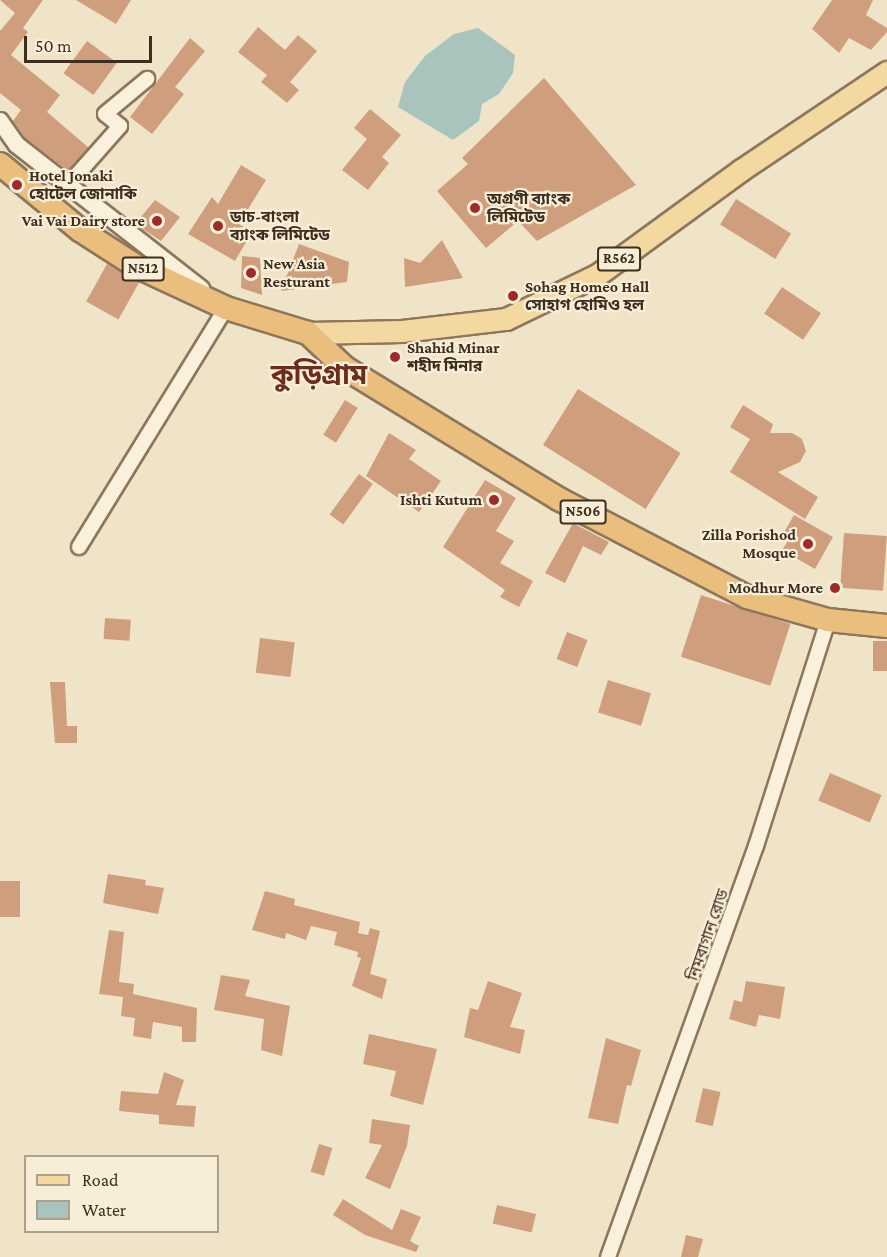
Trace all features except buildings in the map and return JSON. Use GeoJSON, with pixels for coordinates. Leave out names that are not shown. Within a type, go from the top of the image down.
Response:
{"type":"FeatureCollection","features":[{"type":"Feature","properties":{"kind":"highway","name":"N512"},"geometry":{"type":"LineString","coordinates":[[1,165],[80,230],[136,266],[226,308],[308,333]]}},
{"type":"Feature","properties":{"kind":"highway","name":"N506"},"geometry":{"type":"LineString","coordinates":[[308,333],[345,368],[559,499],[747,597],[828,620],[887,626]]}},
{"type":"Feature","properties":{"kind":"main road","name":"R562"},"geometry":{"type":"LineString","coordinates":[[308,333],[402,331],[506,319],[597,275],[741,170],[887,72]]}},
{"type":"Feature","properties":{"kind":"street"},"geometry":{"type":"LineString","coordinates":[[67,186],[120,126],[105,114],[147,80]]}},
{"type":"Feature","properties":{"kind":"street"},"geometry":{"type":"LineString","coordinates":[[0,121],[17,145],[226,308],[79,546]]}},
{"type":"Feature","properties":{"kind":"street","name":"নিমবাগান রোড"},"geometry":{"type":"LineString","coordinates":[[608,1257],[756,846],[828,620]]}},
{"type":"Feature","properties":{"kind":"water"},"geometry":{"type":"Polygon","coordinates":[[[478,28],[515,55],[513,73],[499,94],[482,104],[479,121],[453,140],[398,107],[405,82],[425,56],[454,34],[478,28]]]}},
{"type":"Feature","properties":{"kind":"place","name":"Hotel Jonaki হোটেল জোনাকি"},"geometry":{"type":"Point","coordinates":[17,185]}},
{"type":"Feature","properties":{"kind":"place","name":"অগ্রণী ব্যাংক লিমিটেড"},"geometry":{"type":"Point","coordinates":[475,208]}},
{"type":"Feature","properties":{"kind":"place","name":"Vai Vai Dairy store"},"geometry":{"type":"Point","coordinates":[157,221]}},
{"type":"Feature","properties":{"kind":"place","name":"ডাচ-বাংলা ব্যাংক লিমিটেড"},"geometry":{"type":"Point","coordinates":[218,226]}},
{"type":"Feature","properties":{"kind":"place","name":"New Asia Resturant"},"geometry":{"type":"Point","coordinates":[251,273]}},
{"type":"Feature","properties":{"kind":"place","name":"Sohag Homeo Hall সোহাগ হোমিও হল"},"geometry":{"type":"Point","coordinates":[513,296]}},
{"type":"Feature","properties":{"kind":"place","name":"Shahid Minar শহীদ মিনার"},"geometry":{"type":"Point","coordinates":[395,357]}},
{"type":"Feature","properties":{"kind":"place","name":"Ishti Kutum"},"geometry":{"type":"Point","coordinates":[494,500]}},
{"type":"Feature","properties":{"kind":"place","name":"Zilla Porishod Mosque"},"geometry":{"type":"Point","coordinates":[808,544]}},
{"type":"Feature","properties":{"kind":"place","name":"Modhur More"},"geometry":{"type":"Point","coordinates":[835,588]}},
{"type":"Feature","properties":{"kind":"district","name":"কুড়িগ্রাম"},"geometry":{"type":"Point","coordinates":[319,375]}}]}
